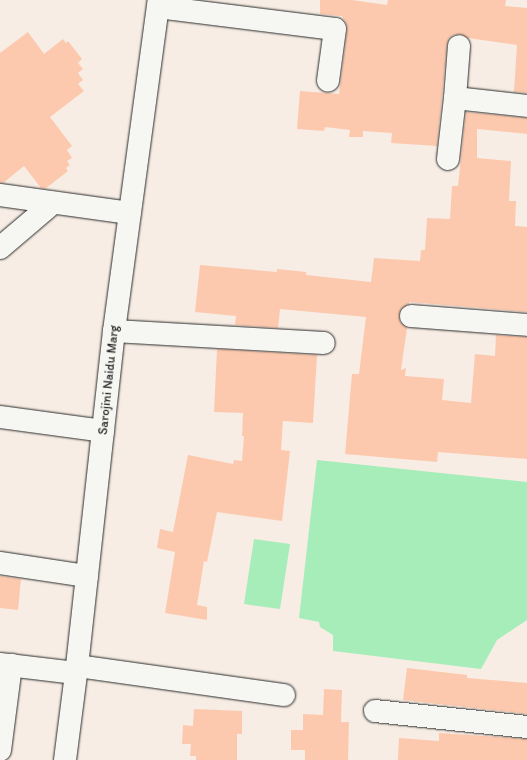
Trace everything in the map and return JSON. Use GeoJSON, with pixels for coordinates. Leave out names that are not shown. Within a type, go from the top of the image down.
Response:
{"type":"FeatureCollection","features":[{"type":"Feature","properties":{"kind":"street"},"geometry":{"type":"LineString","coordinates":[[159,3],[334,29],[328,81]]}},
{"type":"Feature","properties":{"kind":"street","name":"Sarojini Naidu Marg"},"geometry":{"type":"LineString","coordinates":[[64,760],[87,576],[114,331],[159,3]]}},
{"type":"Feature","properties":{"kind":"street"},"geometry":{"type":"LineString","coordinates":[[448,159],[459,46]]}},
{"type":"Feature","properties":{"kind":"street"},"geometry":{"type":"LineString","coordinates":[[455,98],[527,106]]}},
{"type":"Feature","properties":{"kind":"street"},"geometry":{"type":"LineString","coordinates":[[0,196],[130,213]]}},
{"type":"Feature","properties":{"kind":"street"},"geometry":{"type":"LineString","coordinates":[[0,248],[53,202]]}},
{"type":"Feature","properties":{"kind":"street"},"geometry":{"type":"LineString","coordinates":[[411,316],[527,325]]}},
{"type":"Feature","properties":{"kind":"street"},"geometry":{"type":"LineString","coordinates":[[114,331],[324,343]]}},
{"type":"Feature","properties":{"kind":"street"},"geometry":{"type":"LineString","coordinates":[[0,417],[103,431]]}},
{"type":"Feature","properties":{"kind":"street"},"geometry":{"type":"LineString","coordinates":[[0,563],[87,576]]}},
{"type":"Feature","properties":{"kind":"street"},"geometry":{"type":"LineString","coordinates":[[0,750],[5,665],[76,670],[284,695]]}},
{"type":"Feature","properties":{"kind":"street"},"geometry":{"type":"LineString","coordinates":[[375,711],[527,727]]}},
{"type":"Feature","properties":{"kind":"green space"},"geometry":{"type":"Polygon","coordinates":[[[317,460],[527,482],[527,620],[497,640],[481,669],[333,651],[333,635],[320,627],[319,622],[299,618],[317,460]]]}},
{"type":"Feature","properties":{"kind":"green space"},"geometry":{"type":"Polygon","coordinates":[[[254,539],[290,544],[280,609],[244,604],[254,539]]]}},
{"type":"Feature","properties":{"kind":"building"},"geometry":{"type":"Polygon","coordinates":[[[320,0],[352,0],[387,5],[388,0],[506,0],[505,6],[527,8],[527,93],[514,92],[517,45],[468,38],[460,34],[453,35],[449,39],[447,45],[437,146],[391,143],[392,133],[363,131],[363,137],[349,137],[350,130],[325,127],[324,131],[297,129],[300,91],[339,94],[347,25],[342,16],[320,14],[320,0]]]}},
{"type":"Feature","properties":{"kind":"building"},"geometry":{"type":"Polygon","coordinates":[[[28,32],[44,54],[63,39],[66,43],[68,41],[82,59],[78,63],[83,69],[78,73],[83,80],[78,84],[84,91],[50,117],[72,146],[67,150],[72,158],[67,161],[70,165],[66,168],[68,171],[45,189],[41,188],[24,166],[3,183],[0,183],[0,53],[28,32]]]}},
{"type":"Feature","properties":{"kind":"building"},"geometry":{"type":"Polygon","coordinates":[[[466,112],[527,118],[527,134],[477,129],[477,158],[511,161],[509,201],[516,201],[515,226],[527,227],[527,312],[409,302],[409,304],[401,309],[399,315],[400,322],[407,328],[401,370],[406,368],[405,376],[444,379],[442,400],[471,403],[475,354],[495,356],[496,335],[527,337],[527,459],[438,452],[437,462],[345,454],[352,374],[359,374],[366,317],[280,309],[278,328],[235,325],[236,316],[195,312],[200,265],[277,272],[277,269],[306,272],[306,275],[371,282],[374,258],[420,261],[421,250],[425,250],[427,218],[450,219],[452,186],[458,186],[466,112]]]}},
{"type":"Feature","properties":{"kind":"building"},"geometry":{"type":"Polygon","coordinates":[[[217,349],[317,355],[313,423],[283,421],[281,450],[290,451],[282,521],[217,512],[207,562],[204,561],[197,605],[207,607],[207,620],[165,613],[175,552],[157,548],[160,529],[173,532],[188,455],[233,464],[234,460],[242,461],[244,436],[242,436],[243,413],[214,412],[217,349]]]}},
{"type":"Feature","properties":{"kind":"building"},"geometry":{"type":"Polygon","coordinates":[[[0,576],[21,579],[18,610],[0,608],[0,576]]]}},
{"type":"Feature","properties":{"kind":"building"},"geometry":{"type":"Polygon","coordinates":[[[407,668],[467,675],[467,678],[527,683],[527,714],[403,700],[407,668]]]}},
{"type":"Feature","properties":{"kind":"building"},"geometry":{"type":"Polygon","coordinates":[[[324,689],[342,690],[341,722],[349,722],[348,760],[305,760],[305,750],[291,750],[291,730],[303,730],[303,714],[323,715],[324,689]]]}},
{"type":"Feature","properties":{"kind":"building"},"geometry":{"type":"Polygon","coordinates":[[[194,709],[242,711],[242,734],[237,734],[237,760],[196,760],[196,756],[190,756],[191,744],[182,744],[183,725],[193,726],[194,709]]]}},
{"type":"Feature","properties":{"kind":"building"},"geometry":{"type":"Polygon","coordinates":[[[439,733],[527,739],[527,760],[398,760],[399,738],[439,741],[439,733]]]}}]}
